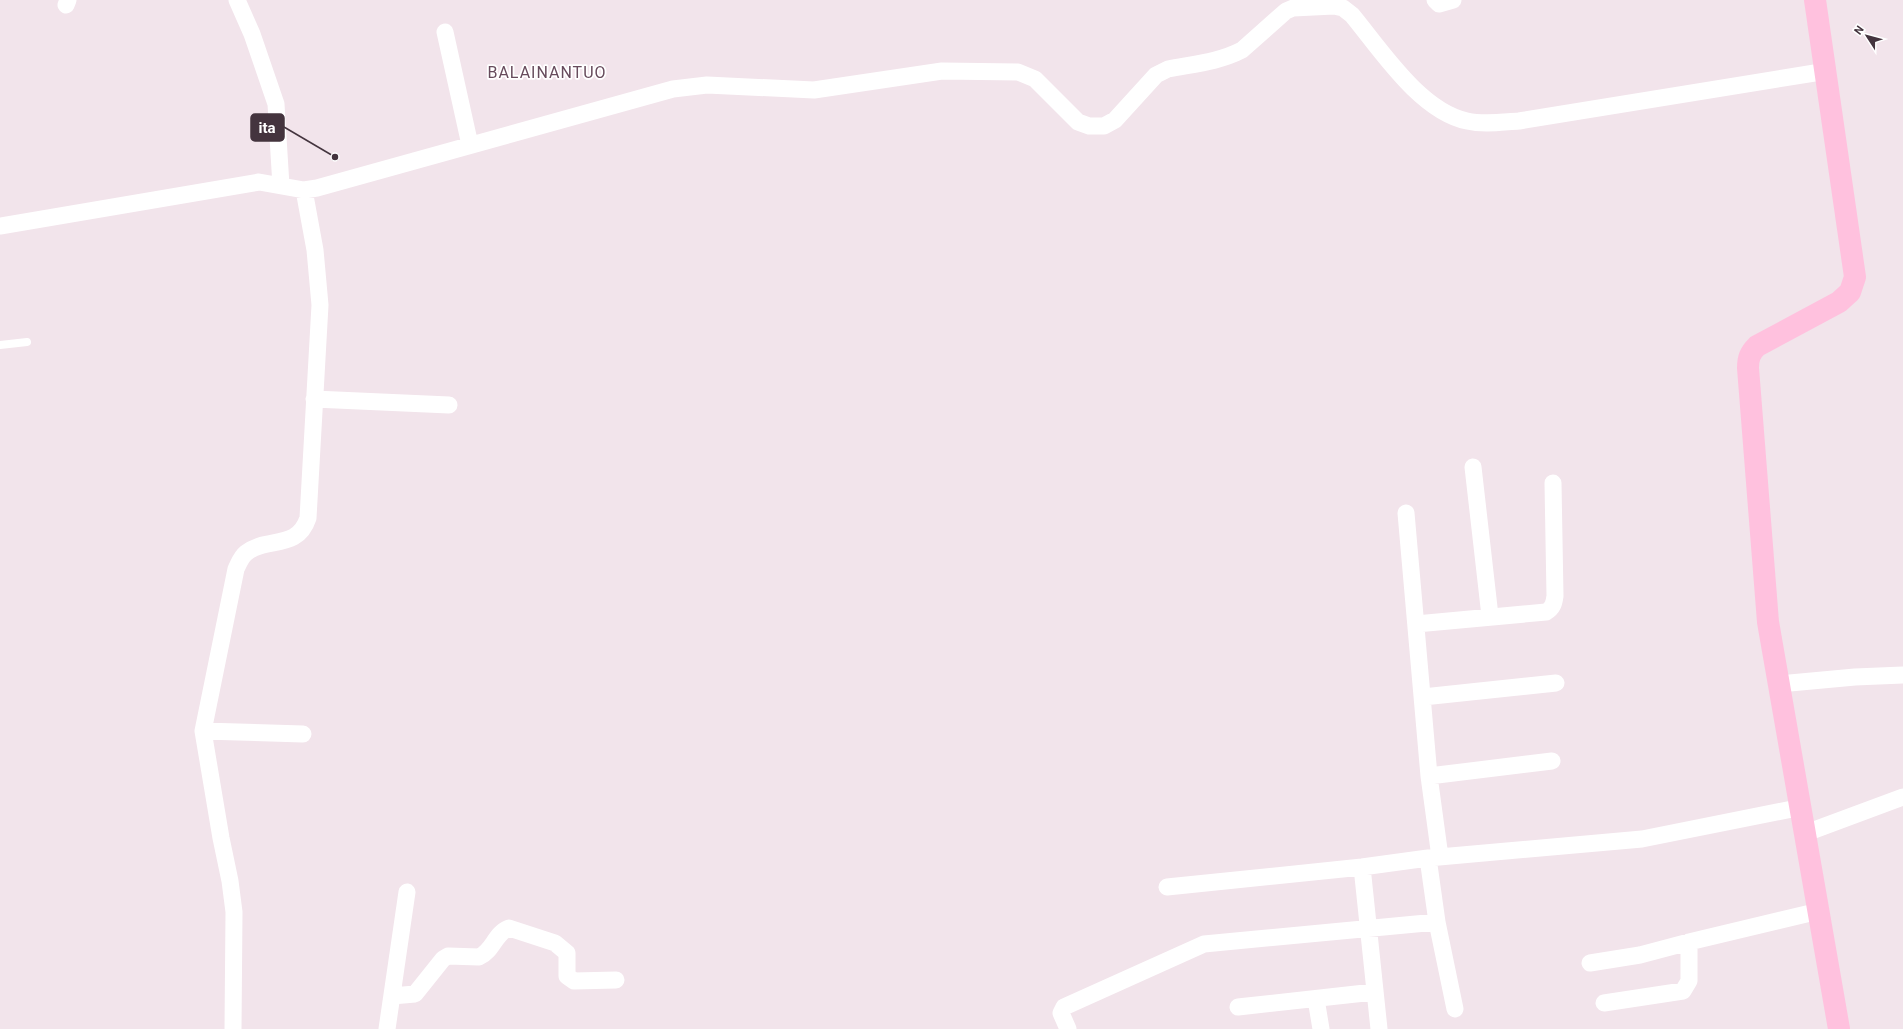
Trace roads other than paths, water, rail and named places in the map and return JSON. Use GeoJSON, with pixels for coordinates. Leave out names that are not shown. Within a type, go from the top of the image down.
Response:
{"type":"FeatureCollection","features":[{"type":"Feature","properties":{"kind":"street"},"geometry":{"type":"LineString","coordinates":[[237,0],[252,34],[276,104],[281,186]]}},
{"type":"Feature","properties":{"kind":"street"},"geometry":{"type":"LineString","coordinates":[[1435,0],[1439,4],[1453,0]]}},
{"type":"Feature","properties":{"kind":"street"},"geometry":{"type":"LineString","coordinates":[[1815,0],[1827,71],[1856,277],[1850,292],[1839,302],[1757,346],[1751,352],[1748,360],[1768,622],[1802,807],[1839,1029]]}},
{"type":"Feature","properties":{"kind":"street"},"geometry":{"type":"LineString","coordinates":[[0,226],[259,182],[304,190],[317,188],[673,89],[707,85],[814,90],[942,71],[1018,72],[1035,79],[1078,122],[1089,126],[1104,126],[1115,120],[1150,81],[1161,72],[1168,69],[1233,55],[1242,50],[1286,11],[1293,8],[1334,6],[1343,4],[1402,77],[1418,93],[1434,106],[1466,121],[1519,121],[1827,71]]}},
{"type":"Feature","properties":{"kind":"street"},"geometry":{"type":"LineString","coordinates":[[445,32],[470,145]]}},
{"type":"Feature","properties":{"kind":"street"},"geometry":{"type":"LineString","coordinates":[[233,1029],[234,912],[230,881],[221,838],[203,731],[236,569],[240,560],[246,553],[253,549],[293,538],[305,527],[308,518],[320,305],[318,275],[304,190]]}},
{"type":"Feature","properties":{"kind":"street"},"geometry":{"type":"LineString","coordinates":[[314,399],[449,405]]}},
{"type":"Feature","properties":{"kind":"street"},"geometry":{"type":"LineString","coordinates":[[1473,466],[1490,616]]}},
{"type":"Feature","properties":{"kind":"street"},"geometry":{"type":"LineString","coordinates":[[1416,624],[1546,612],[1552,607],[1554,596],[1552,483]]}},
{"type":"Feature","properties":{"kind":"street"},"geometry":{"type":"LineString","coordinates":[[1406,513],[1429,776],[1437,922],[1455,1009]]}},
{"type":"Feature","properties":{"kind":"street"},"geometry":{"type":"LineString","coordinates":[[1779,684],[1855,677],[1903,675]]}},
{"type":"Feature","properties":{"kind":"street"},"geometry":{"type":"LineString","coordinates":[[1423,697],[1556,683]]}},
{"type":"Feature","properties":{"kind":"street"},"geometry":{"type":"LineString","coordinates":[[203,731],[303,734]]}},
{"type":"Feature","properties":{"kind":"street"},"geometry":{"type":"LineString","coordinates":[[1429,776],[1552,761]]}},
{"type":"Feature","properties":{"kind":"street"},"geometry":{"type":"LineString","coordinates":[[1806,833],[1903,796]]}},
{"type":"Feature","properties":{"kind":"street"},"geometry":{"type":"LineString","coordinates":[[1167,887],[1362,867],[1434,857],[1642,839],[1802,807]]}},
{"type":"Feature","properties":{"kind":"street"},"geometry":{"type":"LineString","coordinates":[[1362,867],[1379,1029]]}},
{"type":"Feature","properties":{"kind":"street"},"geometry":{"type":"LineString","coordinates":[[384,1029],[387,1029],[407,892]]}},
{"type":"Feature","properties":{"kind":"street"},"geometry":{"type":"LineString","coordinates":[[1590,963],[1640,955],[1819,911]]}},
{"type":"Feature","properties":{"kind":"street"},"geometry":{"type":"LineString","coordinates":[[1068,1029],[1061,1013],[1064,1007],[1204,944],[1437,922]]}},
{"type":"Feature","properties":{"kind":"street"},"geometry":{"type":"LineString","coordinates":[[392,996],[415,994],[443,959],[448,956],[479,957],[484,955],[500,934],[509,928],[555,943],[567,953],[567,976],[574,981],[616,980]]}},
{"type":"Feature","properties":{"kind":"street"},"geometry":{"type":"LineString","coordinates":[[1604,1003],[1683,991],[1689,981],[1689,942]]}},
{"type":"Feature","properties":{"kind":"street"},"geometry":{"type":"LineString","coordinates":[[1238,1007],[1374,992]]}},
{"type":"Feature","properties":{"kind":"street"},"geometry":{"type":"LineString","coordinates":[[1316,999],[1321,1029]]}},
{"type":"Feature","properties":{"kind":"lane"},"geometry":{"type":"LineString","coordinates":[[0,345],[27,342]]}},
{"type":"Feature","properties":{"kind":"place","name":"ita"},"geometry":{"type":"Point","coordinates":[335,157]}},
{"type":"Feature","properties":{"kind":"district","name":"BALAINANTUO"},"geometry":{"type":"Point","coordinates":[547,72]}}]}
